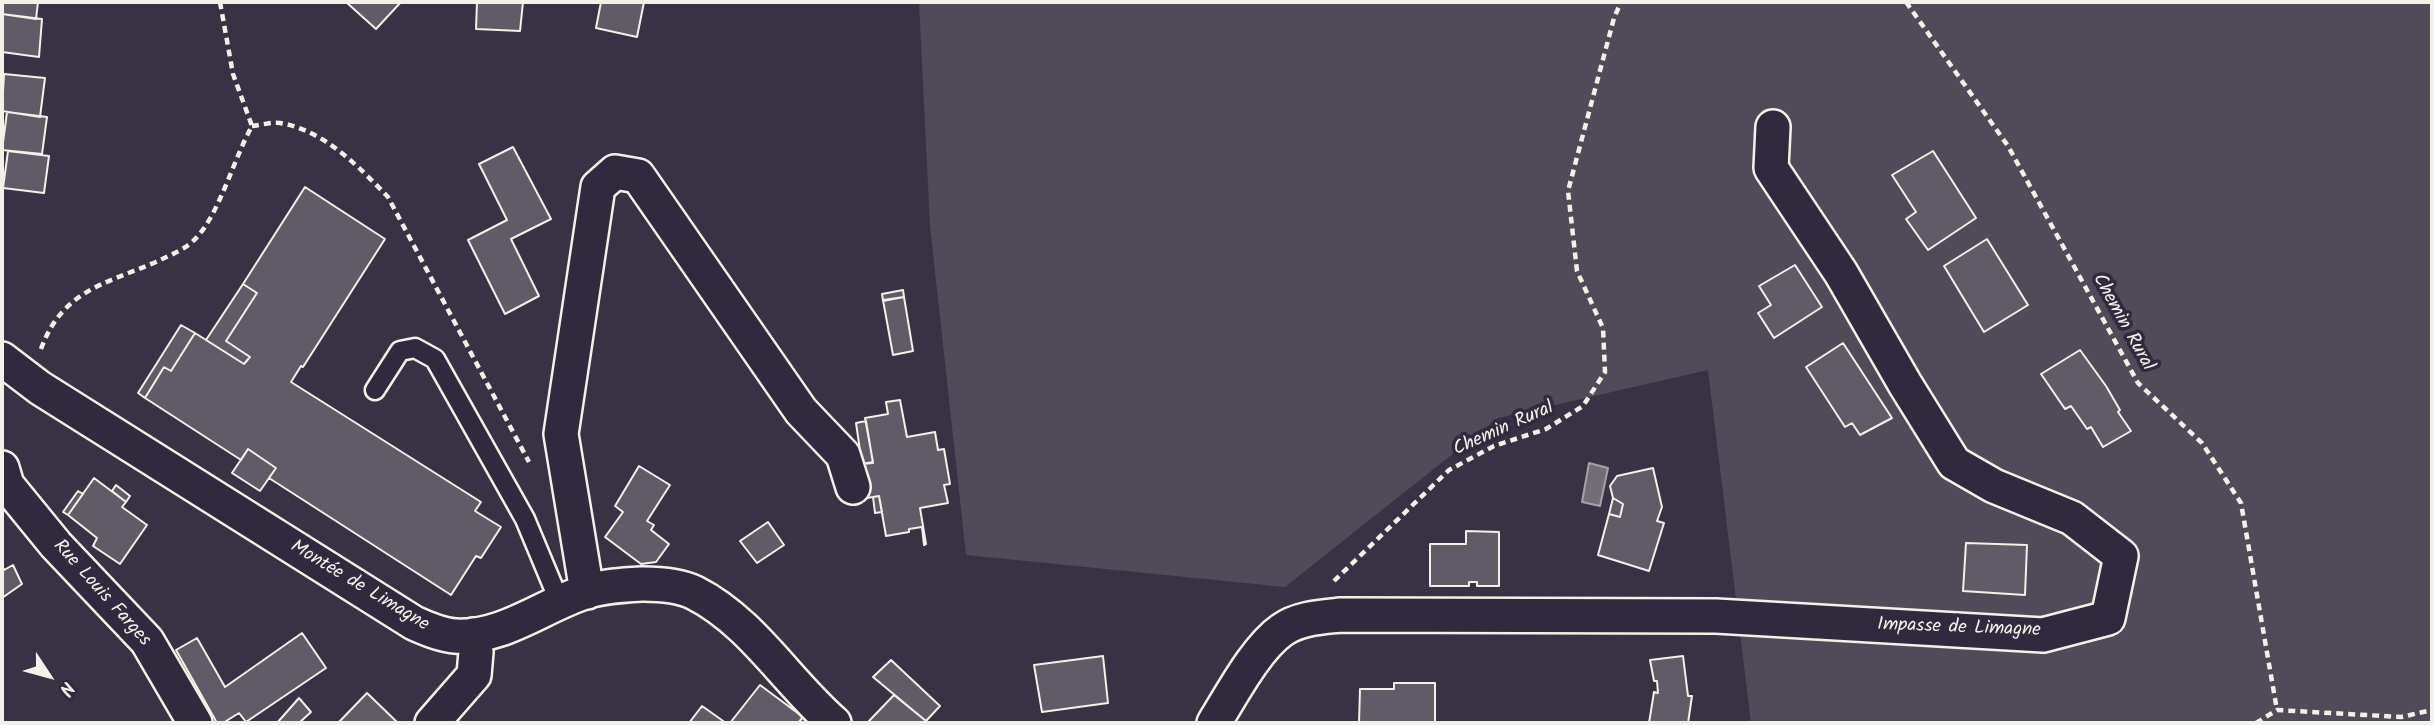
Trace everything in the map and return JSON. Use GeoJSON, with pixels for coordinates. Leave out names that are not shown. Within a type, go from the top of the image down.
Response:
{"type":"FeatureCollection","features":[{"type":"Feature","properties":{"kind":"street","name":"Impasse de Limagne"},"geometry":{"type":"LineString","coordinates":[[1214,723],[1257,657],[1283,629],[1309,619],[1341,615],[1716,616],[2043,635],[2108,618],[2121,556],[2072,518],[1994,486],[1954,463],[1841,272],[1771,168],[1773,127]]}},
{"type":"Feature","properties":{"kind":"street"},"geometry":{"type":"LineString","coordinates":[[573,597],[561,433],[598,187],[615,172],[638,176],[801,411],[843,455],[853,487]]}},
{"type":"Feature","properties":{"kind":"street","name":"Montée de Limagne"},"geometry":{"type":"LineString","coordinates":[[2,359],[40,388],[414,623],[435,632],[455,636],[473,635],[501,629],[573,597],[624,585],[660,584],[691,591],[718,606],[745,628],[808,700],[834,723]]}},
{"type":"Feature","properties":{"kind":"street","name":"Rue Louis Farges"},"geometry":{"type":"LineString","coordinates":[[2,468],[7,485],[56,545],[147,640],[195,723]]}},
{"type":"Feature","properties":{"kind":"street"},"geometry":{"type":"LineString","coordinates":[[432,723],[474,675],[476,652],[473,635]]}},
{"type":"Feature","properties":{"kind":"lane"},"geometry":{"type":"LineString","coordinates":[[375,390],[400,351],[415,348],[435,359],[525,519],[573,597]]}},
{"type":"Feature","properties":{"kind":"path"},"geometry":{"type":"LineString","coordinates":[[220,2],[233,74],[252,126]]}},
{"type":"Feature","properties":{"kind":"path","name":"Chemin Rural"},"geometry":{"type":"LineString","coordinates":[[1332,583],[1449,470],[1494,446],[1546,429],[1565,418],[1583,406],[1605,372],[1603,328],[1577,271],[1568,191],[1621,2]]}},
{"type":"Feature","properties":{"kind":"path","name":"Chemin Rural"},"geometry":{"type":"LineString","coordinates":[[1906,2],[2008,146],[2138,383],[2202,443],[2241,503],[2277,710]]}},
{"type":"Feature","properties":{"kind":"path"},"geometry":{"type":"LineString","coordinates":[[252,126],[279,123],[314,135],[355,163],[388,197],[530,463]]}},
{"type":"Feature","properties":{"kind":"path"},"geometry":{"type":"LineString","coordinates":[[40,388],[49,371],[36,363],[52,323],[65,306],[88,291],[180,251],[197,237],[212,215],[240,146],[252,126]]}},
{"type":"Feature","properties":{"kind":"path"},"geometry":{"type":"LineString","coordinates":[[2256,723],[2277,710],[2401,716],[2432,710]]}},
{"type":"Feature","properties":{"kind":"shaded area"},"geometry":{"type":"Polygon","coordinates":[[[919,2],[2432,2],[2432,723],[1751,723],[1708,370],[1498,418],[1285,587],[966,555],[930,226],[919,2]]]}},
{"type":"Feature","properties":{"kind":"shaded area"},"geometry":{"type":"Polygon","coordinates":[[[1589,463],[1608,468],[1600,506],[1582,502],[1589,463]]]}},
{"type":"Feature","properties":{"kind":"building"},"geometry":{"type":"Polygon","coordinates":[[[2,2],[38,2],[36,19],[2,14],[2,2]]]}},
{"type":"Feature","properties":{"kind":"building"},"geometry":{"type":"Polygon","coordinates":[[[346,2],[401,2],[376,29],[346,2]]]}},
{"type":"Feature","properties":{"kind":"building"},"geometry":{"type":"Polygon","coordinates":[[[477,2],[523,2],[520,31],[476,29],[477,2]]]}},
{"type":"Feature","properties":{"kind":"building"},"geometry":{"type":"Polygon","coordinates":[[[601,2],[644,2],[637,37],[596,28],[601,2]]]}},
{"type":"Feature","properties":{"kind":"building"},"geometry":{"type":"Polygon","coordinates":[[[2,14],[42,19],[39,57],[2,52],[2,14]]]}},
{"type":"Feature","properties":{"kind":"building"},"geometry":{"type":"Polygon","coordinates":[[[4,74],[45,78],[40,117],[2,111],[4,74]]]}},
{"type":"Feature","properties":{"kind":"building"},"geometry":{"type":"Polygon","coordinates":[[[7,112],[47,117],[42,154],[2,150],[7,112]]]}},
{"type":"Feature","properties":{"kind":"building"},"geometry":{"type":"Polygon","coordinates":[[[513,147],[551,219],[511,239],[539,296],[505,314],[468,240],[507,220],[479,164],[513,147]]]}},
{"type":"Feature","properties":{"kind":"building"},"geometry":{"type":"Polygon","coordinates":[[[8,151],[49,156],[44,193],[3,188],[8,151]]]}},
{"type":"Feature","properties":{"kind":"building"},"geometry":{"type":"Polygon","coordinates":[[[1933,151],[1976,218],[1928,250],[1906,219],[1916,212],[1892,175],[1933,151]]]}},
{"type":"Feature","properties":{"kind":"building"},"geometry":{"type":"Polygon","coordinates":[[[305,187],[385,239],[291,382],[481,502],[475,511],[501,527],[481,558],[476,556],[451,595],[269,478],[276,468],[248,449],[241,460],[145,398],[164,367],[171,371],[195,333],[244,364],[250,357],[226,341],[257,293],[243,284],[305,187]]]}},
{"type":"Feature","properties":{"kind":"building"},"geometry":{"type":"Polygon","coordinates":[[[1987,239],[2028,305],[1984,332],[1944,266],[1987,239]]]}},
{"type":"Feature","properties":{"kind":"building"},"geometry":{"type":"Polygon","coordinates":[[[1795,265],[1822,307],[1774,338],[1758,313],[1771,305],[1759,286],[1795,265]]]}},
{"type":"Feature","properties":{"kind":"building"},"geometry":{"type":"Polygon","coordinates":[[[243,284],[257,293],[226,341],[250,357],[244,364],[206,340],[243,284]]]}},
{"type":"Feature","properties":{"kind":"building"},"geometry":{"type":"Polygon","coordinates":[[[903,290],[904,297],[883,301],[882,294],[903,290]]]}},
{"type":"Feature","properties":{"kind":"building"},"geometry":{"type":"Polygon","coordinates":[[[904,297],[913,351],[893,355],[883,300],[904,297]]]}},
{"type":"Feature","properties":{"kind":"building"},"geometry":{"type":"Polygon","coordinates":[[[181,325],[195,333],[171,371],[164,367],[145,398],[138,393],[181,325]]]}},
{"type":"Feature","properties":{"kind":"building"},"geometry":{"type":"Polygon","coordinates":[[[1843,343],[1892,418],[1860,435],[1852,423],[1845,427],[1806,367],[1843,343]]]}},
{"type":"Feature","properties":{"kind":"building"},"geometry":{"type":"Polygon","coordinates":[[[2080,350],[2106,386],[2120,410],[2118,412],[2131,431],[2103,447],[2091,427],[2087,429],[2071,406],[2065,409],[2041,374],[2080,350]]]}},
{"type":"Feature","properties":{"kind":"building"},"geometry":{"type":"Polygon","coordinates":[[[900,400],[907,437],[935,432],[938,450],[944,449],[950,484],[944,485],[948,503],[920,508],[924,545],[922,527],[886,536],[879,496],[861,499],[856,465],[873,462],[865,418],[888,414],[886,402],[900,400]]]}},
{"type":"Feature","properties":{"kind":"building"},"geometry":{"type":"Polygon","coordinates":[[[866,421],[873,463],[862,464],[856,423],[866,421]]]}},
{"type":"Feature","properties":{"kind":"building"},"geometry":{"type":"Polygon","coordinates":[[[248,449],[276,468],[260,491],[232,473],[248,449]]]}},
{"type":"Feature","properties":{"kind":"building"},"geometry":{"type":"Polygon","coordinates":[[[639,466],[670,485],[647,521],[654,525],[651,530],[669,544],[656,562],[641,564],[605,537],[623,512],[615,506],[639,466]]]}},
{"type":"Feature","properties":{"kind":"building"},"geometry":{"type":"Polygon","coordinates":[[[1653,468],[1662,507],[1657,521],[1664,523],[1649,571],[1598,555],[1609,514],[1620,517],[1623,504],[1613,498],[1610,486],[1617,476],[1653,468]]]}},
{"type":"Feature","properties":{"kind":"building"},"geometry":{"type":"Polygon","coordinates":[[[94,478],[126,502],[122,507],[147,525],[120,564],[93,546],[97,538],[68,515],[94,478]]]}},
{"type":"Feature","properties":{"kind":"building"},"geometry":{"type":"Polygon","coordinates":[[[116,485],[130,496],[126,502],[112,491],[116,485]]]}},
{"type":"Feature","properties":{"kind":"building"},"geometry":{"type":"Polygon","coordinates":[[[78,491],[83,494],[68,515],[63,512],[78,491]]]}},
{"type":"Feature","properties":{"kind":"building"},"geometry":{"type":"Polygon","coordinates":[[[879,496],[882,512],[875,513],[873,497],[879,496]]]}},
{"type":"Feature","properties":{"kind":"building"},"geometry":{"type":"Polygon","coordinates":[[[1613,498],[1623,504],[1620,517],[1609,514],[1613,498]]]}},
{"type":"Feature","properties":{"kind":"building"},"geometry":{"type":"Polygon","coordinates":[[[768,522],[784,545],[757,563],[740,541],[768,522]]]}},
{"type":"Feature","properties":{"kind":"building"},"geometry":{"type":"Polygon","coordinates":[[[1466,531],[1499,532],[1499,586],[1477,586],[1477,582],[1469,582],[1469,586],[1430,586],[1430,544],[1466,544],[1466,531]]]}},
{"type":"Feature","properties":{"kind":"building"},"geometry":{"type":"Polygon","coordinates":[[[1966,543],[2027,545],[2025,595],[1963,591],[1966,543]]]}},
{"type":"Feature","properties":{"kind":"building"},"geometry":{"type":"Polygon","coordinates":[[[2,565],[4,570],[13,565],[22,584],[2,598],[2,565]]]}},
{"type":"Feature","properties":{"kind":"building"},"geometry":{"type":"Polygon","coordinates":[[[302,633],[326,668],[246,722],[239,713],[223,723],[217,723],[176,650],[197,638],[225,687],[302,633]]]}},
{"type":"Feature","properties":{"kind":"building"},"geometry":{"type":"Polygon","coordinates":[[[1103,656],[1108,703],[1042,712],[1034,665],[1103,656]]]}},
{"type":"Feature","properties":{"kind":"building"},"geometry":{"type":"Polygon","coordinates":[[[1683,656],[1688,696],[1692,696],[1688,723],[1649,723],[1654,692],[1658,693],[1650,660],[1683,656]]]}},
{"type":"Feature","properties":{"kind":"building"},"geometry":{"type":"Polygon","coordinates":[[[891,660],[940,706],[926,721],[873,677],[891,660]]]}},
{"type":"Feature","properties":{"kind":"building"},"geometry":{"type":"Polygon","coordinates":[[[1394,683],[1435,683],[1435,723],[1359,723],[1360,689],[1394,689],[1394,683]]]}},
{"type":"Feature","properties":{"kind":"building"},"geometry":{"type":"Polygon","coordinates":[[[760,685],[803,717],[798,723],[730,723],[760,685]]]}},
{"type":"Feature","properties":{"kind":"building"},"geometry":{"type":"Polygon","coordinates":[[[367,693],[397,722],[338,723],[367,693]]]}},
{"type":"Feature","properties":{"kind":"building"},"geometry":{"type":"Polygon","coordinates":[[[894,695],[926,721],[925,723],[871,723],[869,721],[894,695]]]}},
{"type":"Feature","properties":{"kind":"building"},"geometry":{"type":"Polygon","coordinates":[[[299,698],[311,712],[299,723],[277,723],[299,698]]]}},
{"type":"Feature","properties":{"kind":"building"},"geometry":{"type":"Polygon","coordinates":[[[702,706],[726,723],[689,723],[702,706]]]}}]}
